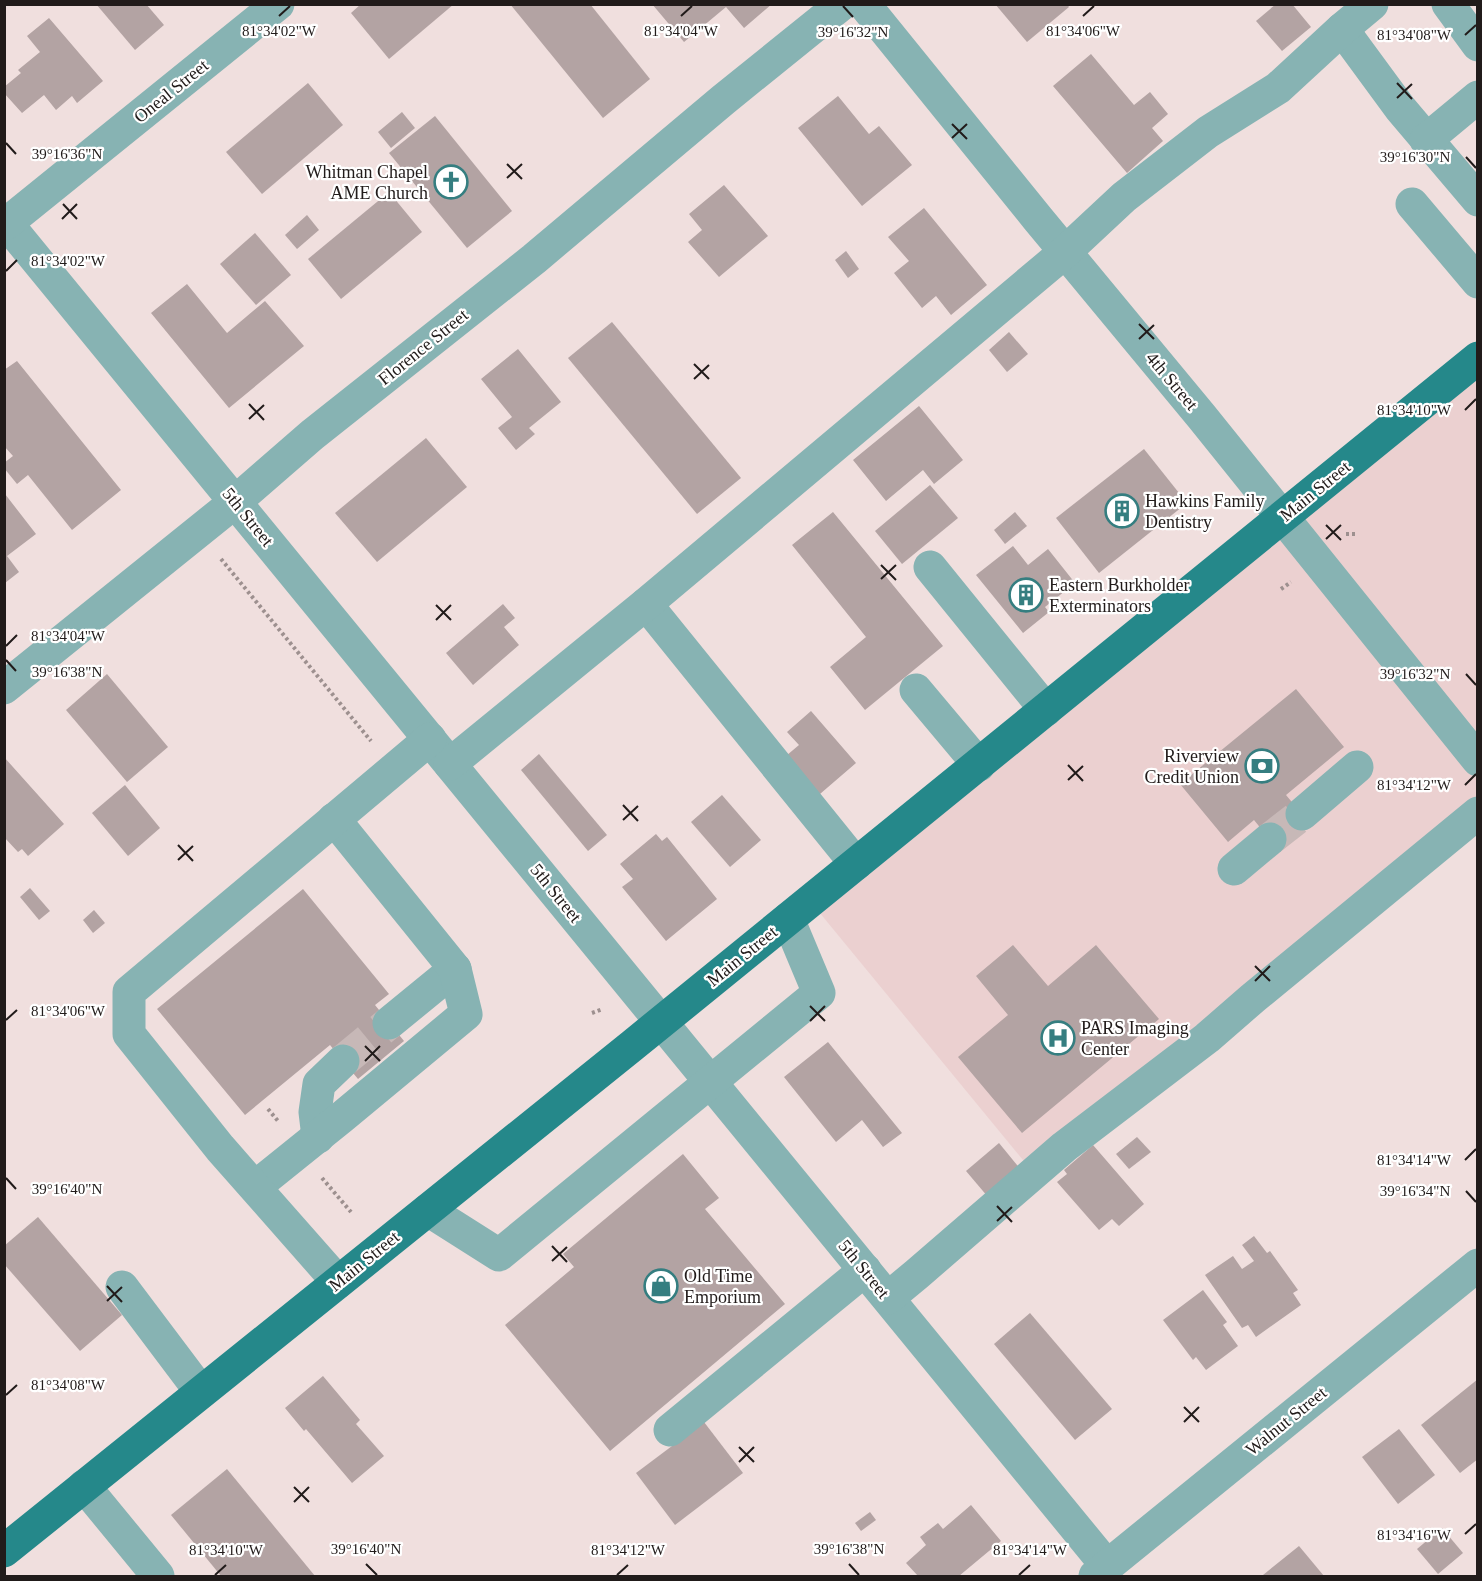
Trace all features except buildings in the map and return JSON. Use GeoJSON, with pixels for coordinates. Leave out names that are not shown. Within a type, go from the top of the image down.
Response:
{"type":"FeatureCollection","features":[{"type":"Feature","properties":{"kind":"main road","name":"Main Street"},"geometry":{"type":"LineString","coordinates":[[4,1551],[979,765],[1478,358]]}},
{"type":"Feature","properties":{"kind":"street","name":"Oneal Street"},"geometry":{"type":"LineString","coordinates":[[6,221],[278,4]]}},
{"type":"Feature","properties":{"kind":"street","name":"Florence Street"},"geometry":{"type":"LineString","coordinates":[[4,688],[235,502],[312,435],[534,259],[714,107],[842,4]]}},
{"type":"Feature","properties":{"kind":"street","name":"4th Street"},"geometry":{"type":"LineString","coordinates":[[864,4],[1283,517],[1478,760]]}},
{"type":"Feature","properties":{"kind":"street"},"geometry":{"type":"LineString","coordinates":[[450,764],[646,604],[1065,252],[1124,197],[1208,132],[1278,88],[1372,4]]}},
{"type":"Feature","properties":{"kind":"street"},"geometry":{"type":"LineString","coordinates":[[1448,4],[1478,45]]}},
{"type":"Feature","properties":{"kind":"street"},"geometry":{"type":"LineString","coordinates":[[1342,29],[1400,108],[1478,200]]}},
{"type":"Feature","properties":{"kind":"street"},"geometry":{"type":"LineString","coordinates":[[1426,140],[1478,96]]}},
{"type":"Feature","properties":{"kind":"street"},"geometry":{"type":"LineString","coordinates":[[1412,204],[1478,282]]}},
{"type":"Feature","properties":{"kind":"street","name":"5th Street"},"geometry":{"type":"LineString","coordinates":[[6,221],[888,1298],[1101,1571]]}},
{"type":"Feature","properties":{"kind":"street"},"geometry":{"type":"LineString","coordinates":[[930,567],[1046,710]]}},
{"type":"Feature","properties":{"kind":"street"},"geometry":{"type":"LineString","coordinates":[[646,604],[856,864]]}},
{"type":"Feature","properties":{"kind":"street"},"geometry":{"type":"LineString","coordinates":[[916,690],[979,765]]}},
{"type":"Feature","properties":{"kind":"street"},"geometry":{"type":"LineString","coordinates":[[338,1282],[220,1148],[129,1034],[129,992],[430,739]]}},
{"type":"Feature","properties":{"kind":"street"},"geometry":{"type":"LineString","coordinates":[[1302,814],[1357,767]]}},
{"type":"Feature","properties":{"kind":"street"},"geometry":{"type":"LineString","coordinates":[[888,1298],[1064,1147],[1207,1038],[1478,813]]}},
{"type":"Feature","properties":{"kind":"street"},"geometry":{"type":"LineString","coordinates":[[255,1187],[466,1014],[455,969],[334,819]]}},
{"type":"Feature","properties":{"kind":"street"},"geometry":{"type":"LineString","coordinates":[[1234,869],[1270,839]]}},
{"type":"Feature","properties":{"kind":"street"},"geometry":{"type":"LineString","coordinates":[[428,1210],[499,1255],[819,993],[788,919]]}},
{"type":"Feature","properties":{"kind":"street"},"geometry":{"type":"LineString","coordinates":[[389,1023],[455,969]]}},
{"type":"Feature","properties":{"kind":"street"},"geometry":{"type":"LineString","coordinates":[[318,1137],[315,1112],[319,1084],[343,1061]]}},
{"type":"Feature","properties":{"kind":"street","name":"Walnut Street"},"geometry":{"type":"LineString","coordinates":[[1101,1571],[1478,1265]]}},
{"type":"Feature","properties":{"kind":"street"},"geometry":{"type":"LineString","coordinates":[[670,1430],[865,1270]]}},
{"type":"Feature","properties":{"kind":"street"},"geometry":{"type":"LineString","coordinates":[[122,1287],[201,1392]]}},
{"type":"Feature","properties":{"kind":"street"},"geometry":{"type":"LineString","coordinates":[[84,1486],[158,1576]]}},
{"type":"Feature","properties":{"kind":"path"},"geometry":{"type":"LineString","coordinates":[[1346,534],[1355,534]]}},
{"type":"Feature","properties":{"kind":"path"},"geometry":{"type":"LineString","coordinates":[[220,558],[375,746]]}},
{"type":"Feature","properties":{"kind":"path"},"geometry":{"type":"LineString","coordinates":[[1281,589],[1291,581]]}},
{"type":"Feature","properties":{"kind":"path"},"geometry":{"type":"LineString","coordinates":[[592,1012],[603,1009]]}},
{"type":"Feature","properties":{"kind":"path"},"geometry":{"type":"LineString","coordinates":[[322,1178],[351,1212]]}},
{"type":"Feature","properties":{"kind":"shaded area"},"geometry":{"type":"Polygon","coordinates":[[[1477,358],[1477,814],[1037,1177],[810,901],[1477,358]]]}},
{"type":"Feature","properties":{"kind":"tunnel"},"geometry":{"type":"LineString","coordinates":[[1270,839],[1302,814]]}},
{"type":"Feature","properties":{"kind":"tunnel"},"geometry":{"type":"LineString","coordinates":[[343,1061],[389,1023]]}},
{"type":"Feature","properties":{"kind":"place","name":"Whitman Chapel AME Church"},"geometry":{"type":"Point","coordinates":[451,182]}},
{"type":"Feature","properties":{"kind":"place","name":"Hawkins Family Dentistry"},"geometry":{"type":"Point","coordinates":[1122,511]}},
{"type":"Feature","properties":{"kind":"place","name":"Eastern Burkholder Exterminators"},"geometry":{"type":"Point","coordinates":[1026,595]}},
{"type":"Feature","properties":{"kind":"place","name":"Riverview Credit Union"},"geometry":{"type":"Point","coordinates":[1262,766]}},
{"type":"Feature","properties":{"kind":"place","name":"PARS Imaging Center"},"geometry":{"type":"Point","coordinates":[1058,1038]}},
{"type":"Feature","properties":{"kind":"place","name":"Old Time Emporium"},"geometry":{"type":"Point","coordinates":[661,1286]}}]}
